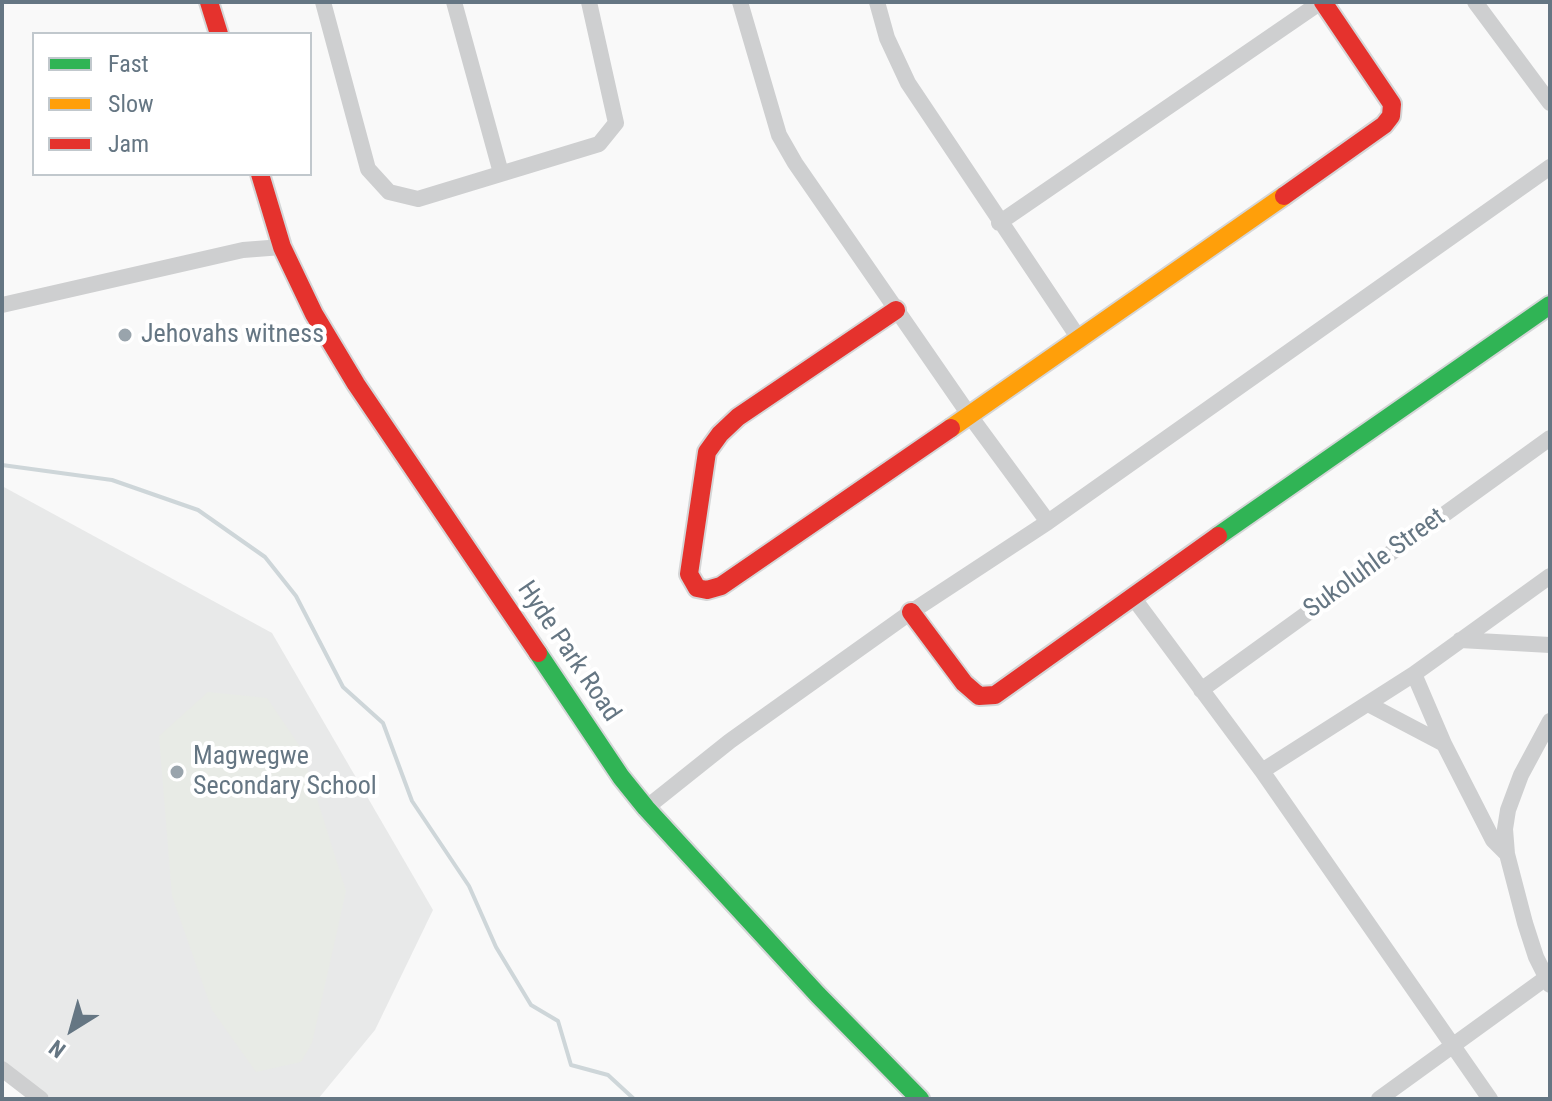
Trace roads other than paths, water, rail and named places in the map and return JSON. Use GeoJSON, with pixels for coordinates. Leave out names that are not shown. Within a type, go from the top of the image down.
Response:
{"type":"FeatureCollection","features":[{"type":"Feature","properties":{"kind":"street"},"geometry":{"type":"LineString","coordinates":[[209,2],[218,32]]}},
{"type":"Feature","properties":{"kind":"street"},"geometry":{"type":"LineString","coordinates":[[323,2],[368,169],[389,192],[418,199],[599,144],[616,123],[589,2]]}},
{"type":"Feature","properties":{"kind":"street"},"geometry":{"type":"LineString","coordinates":[[454,2],[501,173]]}},
{"type":"Feature","properties":{"kind":"street"},"geometry":{"type":"LineString","coordinates":[[740,2],[779,135],[795,163],[970,416],[1048,522]]}},
{"type":"Feature","properties":{"kind":"street"},"geometry":{"type":"LineString","coordinates":[[877,2],[887,38],[908,83],[1080,340]]}},
{"type":"Feature","properties":{"kind":"street"},"geometry":{"type":"LineString","coordinates":[[896,310],[738,417],[707,452],[689,574],[697,588],[707,590],[721,586],[1080,340],[1384,125],[1391,116],[1392,104],[1322,2],[999,223]]}},
{"type":"Feature","properties":{"kind":"street"},"geometry":{"type":"LineString","coordinates":[[1475,2],[1550,103]]}},
{"type":"Feature","properties":{"kind":"street"},"geometry":{"type":"LineString","coordinates":[[646,808],[730,741],[911,612],[1048,522],[1550,167]]}},
{"type":"Feature","properties":{"kind":"street","name":"Hyde Park Road"},"geometry":{"type":"LineString","coordinates":[[261,176],[282,247],[314,314],[356,384],[621,777],[818,995],[920,1099]]}},
{"type":"Feature","properties":{"kind":"street"},"geometry":{"type":"LineString","coordinates":[[2,305],[243,250],[282,247]]}},
{"type":"Feature","properties":{"kind":"street"},"geometry":{"type":"LineString","coordinates":[[911,612],[964,683],[979,696],[995,695],[1550,305]]}},
{"type":"Feature","properties":{"kind":"street","name":"Sukoluhle Street"},"geometry":{"type":"LineString","coordinates":[[1201,690],[1550,438]]}},
{"type":"Feature","properties":{"kind":"street"},"geometry":{"type":"LineString","coordinates":[[1262,771],[1414,674],[1550,576]]}},
{"type":"Feature","properties":{"kind":"street"},"geometry":{"type":"LineString","coordinates":[[1132,596],[1262,771],[1490,1099]]}},
{"type":"Feature","properties":{"kind":"street"},"geometry":{"type":"LineString","coordinates":[[1460,640],[1550,645]]}},
{"type":"Feature","properties":{"kind":"street"},"geometry":{"type":"LineString","coordinates":[[1414,674],[1444,744],[1493,840],[1507,854]]}},
{"type":"Feature","properties":{"kind":"street"},"geometry":{"type":"LineString","coordinates":[[1368,704],[1444,744]]}},
{"type":"Feature","properties":{"kind":"street"},"geometry":{"type":"LineString","coordinates":[[1379,1099],[1548,982],[1532,946],[1507,854],[1505,829],[1508,810],[1521,775],[1550,721]]}},
{"type":"Feature","properties":{"kind":"street"},"geometry":{"type":"LineString","coordinates":[[2,1069],[41,1099]]}},
{"type":"Feature","properties":{"kind":"waterway"},"geometry":{"type":"LineString","coordinates":[[2,465],[112,480],[198,510],[265,557],[296,596],[343,687],[383,723],[412,801],[469,886],[496,947],[531,1005],[558,1021],[571,1065],[608,1075],[634,1099]]}},
{"type":"Feature","properties":{"kind":"place","name":"Jehovahs witness"},"geometry":{"type":"Point","coordinates":[125,335]}},
{"type":"Feature","properties":{"kind":"place","name":"Magwegwe Secondary School"},"geometry":{"type":"Point","coordinates":[177,772]}}]}
